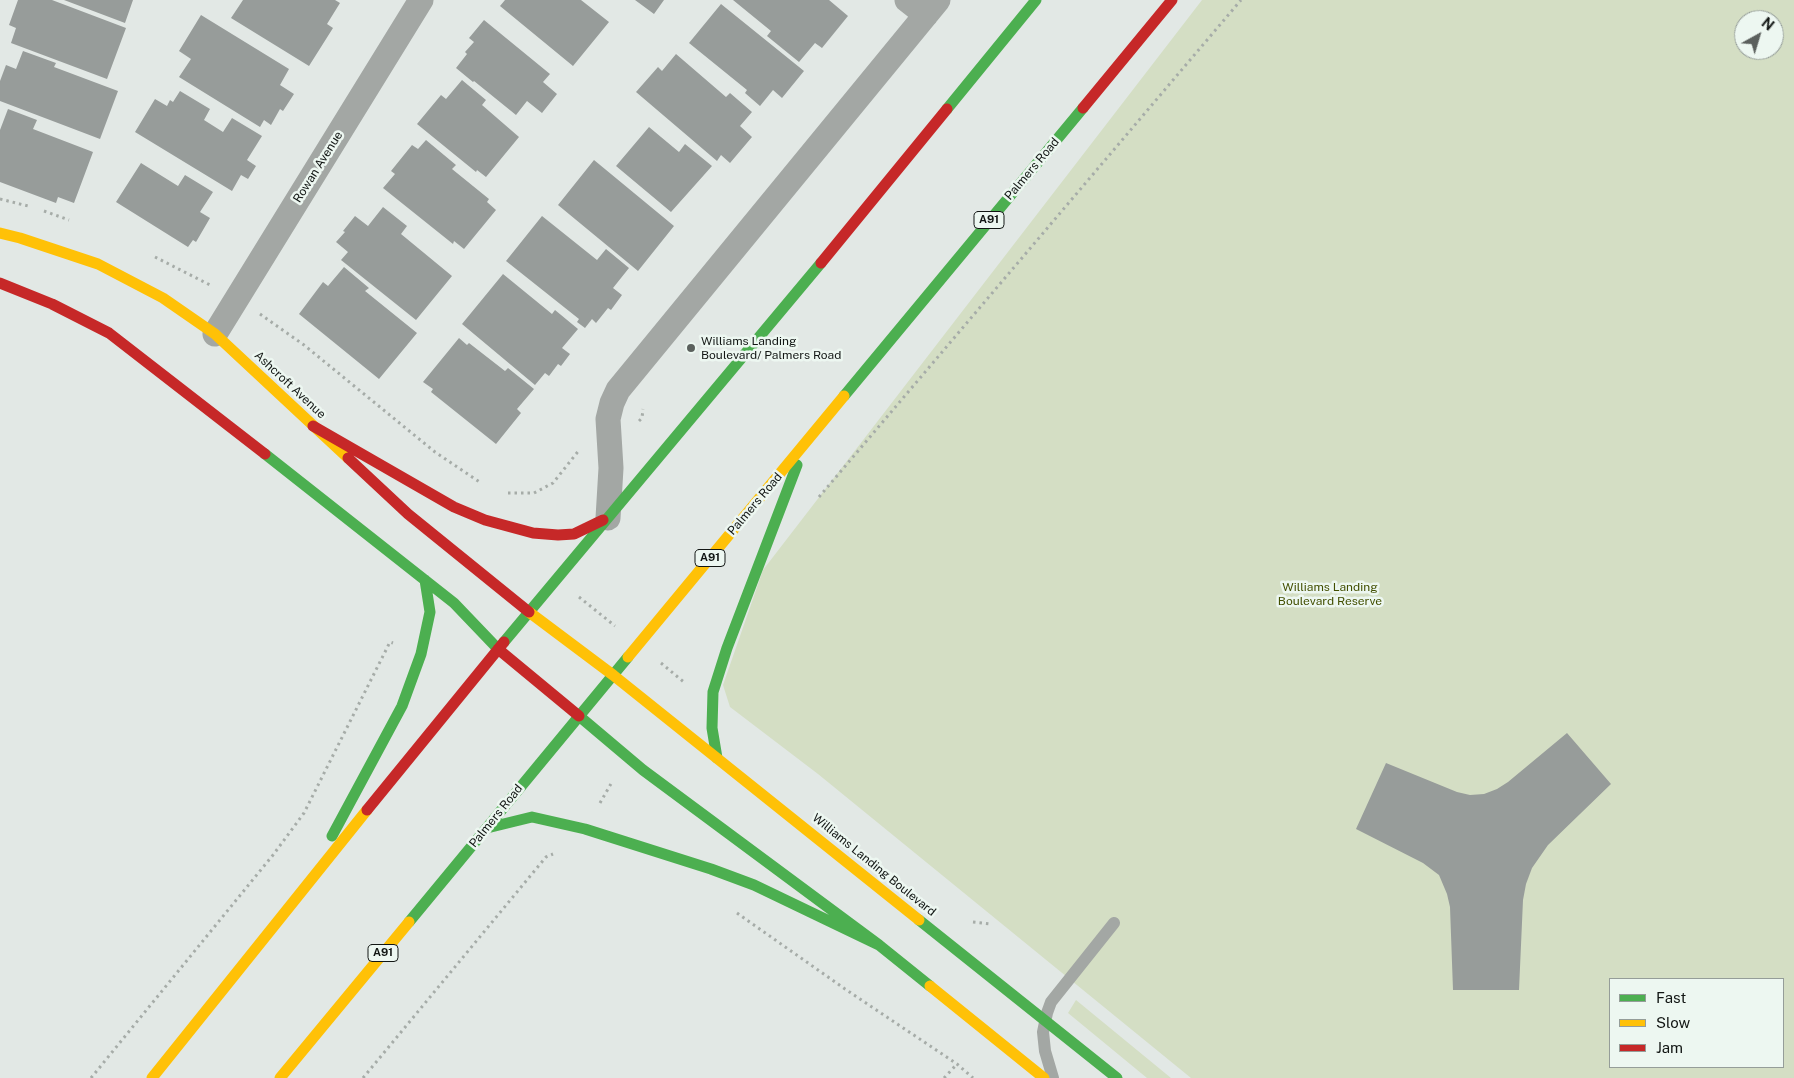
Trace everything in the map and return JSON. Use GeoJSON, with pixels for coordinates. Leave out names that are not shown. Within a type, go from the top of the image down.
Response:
{"type":"FeatureCollection","features":[{"type":"Feature","properties":{"kind":"main road"},"geometry":{"type":"LineString","coordinates":[[152,1078],[498,649],[807,281],[1036,0]]}},
{"type":"Feature","properties":{"kind":"main road","name":"Palmers Road"},"geometry":{"type":"LineString","coordinates":[[280,1078],[1172,0]]}},
{"type":"Feature","properties":{"kind":"main road","name":"Ashcroft Avenue"},"geometry":{"type":"LineString","coordinates":[[0,233],[98,264],[163,298],[215,334],[408,514],[529,612],[613,675]]}},
{"type":"Feature","properties":{"kind":"main road"},"geometry":{"type":"LineString","coordinates":[[0,284],[52,304],[109,333],[187,392],[454,603],[498,649],[643,770],[879,945],[1044,1078]]}},
{"type":"Feature","properties":{"kind":"main road"},"geometry":{"type":"LineString","coordinates":[[314,426],[454,507],[485,520],[532,533],[558,535],[574,534],[608,518]]}},
{"type":"Feature","properties":{"kind":"main road"},"geometry":{"type":"LineString","coordinates":[[717,758],[712,728],[713,692],[726,648],[763,549],[807,441]]}},
{"type":"Feature","properties":{"kind":"main road"},"geometry":{"type":"LineString","coordinates":[[302,893],[402,706],[421,654],[430,612],[425,580]]}},
{"type":"Feature","properties":{"kind":"main road","name":"Williams Landing Boulevard"},"geometry":{"type":"LineString","coordinates":[[613,675],[1117,1078]]}},
{"type":"Feature","properties":{"kind":"main road"},"geometry":{"type":"LineString","coordinates":[[487,828],[532,817],[585,829],[711,869],[754,885],[879,945]]}},
{"type":"Feature","properties":{"kind":"street","name":"Rowan Avenue"},"geometry":{"type":"LineString","coordinates":[[215,334],[421,0]]}},
{"type":"Feature","properties":{"kind":"street"},"geometry":{"type":"LineString","coordinates":[[608,518],[611,468],[608,419],[618,390],[924,5]]}},
{"type":"Feature","properties":{"kind":"lane"},"geometry":{"type":"LineString","coordinates":[[1053,1078],[1045,1051],[1043,1032],[1051,1002],[1114,923]]}},
{"type":"Feature","properties":{"kind":"path"},"geometry":{"type":"LineString","coordinates":[[815,502],[1240,0]]}},
{"type":"Feature","properties":{"kind":"path"},"geometry":{"type":"LineString","coordinates":[[0,199],[34,208]]}},
{"type":"Feature","properties":{"kind":"path"},"geometry":{"type":"LineString","coordinates":[[44,211],[71,221]]}},
{"type":"Feature","properties":{"kind":"path"},"geometry":{"type":"LineString","coordinates":[[148,254],[265,317],[304,345],[435,452],[488,488]]}},
{"type":"Feature","properties":{"kind":"path"},"geometry":{"type":"LineString","coordinates":[[500,492],[534,493],[554,483],[586,440],[608,436]]}},
{"type":"Feature","properties":{"kind":"path"},"geometry":{"type":"LineString","coordinates":[[363,1078],[546,857],[560,851]]}},
{"type":"Feature","properties":{"kind":"path"},"geometry":{"type":"LineString","coordinates":[[734,911],[845,989],[957,1064],[973,1078]]}},
{"type":"Feature","properties":{"kind":"path"},"geometry":{"type":"LineString","coordinates":[[944,1078],[957,1064]]}},
{"type":"Feature","properties":{"kind":"green space","name":"Williams Landing Boulevard Reserve"},"geometry":{"type":"Polygon","coordinates":[[[1202,0],[1794,0],[1794,1078],[1191,1078],[818,774],[730,707],[723,685],[763,570],[1202,0]]]}},
{"type":"Feature","properties":{"kind":"green space"},"geometry":{"type":"Polygon","coordinates":[[[1076,1000],[1171,1078],[1147,1078],[1068,1013],[1076,1000]]]}},
{"type":"Feature","properties":{"kind":"building"},"geometry":{"type":"Polygon","coordinates":[[[18,0],[52,0],[126,28],[107,79],[11,43],[16,28],[9,25],[18,0]]]}},
{"type":"Feature","properties":{"kind":"building"},"geometry":{"type":"Polygon","coordinates":[[[64,0],[133,0],[125,23],[64,0]]]}},
{"type":"Feature","properties":{"kind":"building"},"geometry":{"type":"Polygon","coordinates":[[[243,0],[335,0],[340,3],[327,24],[333,28],[309,66],[231,18],[243,0]]]}},
{"type":"Feature","properties":{"kind":"building"},"geometry":{"type":"Polygon","coordinates":[[[505,0],[581,0],[609,22],[573,66],[500,6],[505,0]]]}},
{"type":"Feature","properties":{"kind":"building"},"geometry":{"type":"Polygon","coordinates":[[[635,0],[664,0],[654,14],[635,0]]]}},
{"type":"Feature","properties":{"kind":"building"},"geometry":{"type":"Polygon","coordinates":[[[733,0],[829,0],[848,16],[822,48],[815,43],[799,62],[767,36],[771,31],[733,0]]]}},
{"type":"Feature","properties":{"kind":"building"},"geometry":{"type":"Polygon","coordinates":[[[721,4],[804,71],[782,98],[773,90],[760,106],[745,93],[747,90],[689,43],[721,4]]]}},
{"type":"Feature","properties":{"kind":"building"},"geometry":{"type":"Polygon","coordinates":[[[201,15],[289,69],[280,85],[294,94],[283,111],[280,109],[271,125],[264,120],[260,127],[179,77],[191,59],[179,51],[201,15]]]}},
{"type":"Feature","properties":{"kind":"building"},"geometry":{"type":"Polygon","coordinates":[[[484,20],[550,74],[543,82],[557,94],[542,113],[527,101],[516,115],[456,68],[467,54],[465,52],[474,42],[469,38],[484,20]]]}},
{"type":"Feature","properties":{"kind":"building"},"geometry":{"type":"Polygon","coordinates":[[[23,51],[56,63],[54,67],[118,91],[100,139],[0,101],[0,81],[6,65],[16,69],[23,51]]]}},
{"type":"Feature","properties":{"kind":"building"},"geometry":{"type":"Polygon","coordinates":[[[676,54],[726,97],[730,93],[752,112],[740,126],[752,137],[730,163],[721,155],[717,161],[636,92],[658,67],[662,71],[676,54]]]}},
{"type":"Feature","properties":{"kind":"building"},"geometry":{"type":"Polygon","coordinates":[[[462,80],[486,100],[482,105],[519,137],[486,177],[477,170],[476,172],[417,124],[441,95],[446,99],[462,80]]]}},
{"type":"Feature","properties":{"kind":"building"},"geometry":{"type":"Polygon","coordinates":[[[180,91],[210,109],[204,120],[223,132],[232,118],[262,136],[247,160],[256,166],[248,179],[241,175],[232,191],[135,132],[155,99],[167,106],[170,100],[173,102],[180,91]]]}},
{"type":"Feature","properties":{"kind":"building"},"geometry":{"type":"Polygon","coordinates":[[[8,109],[37,120],[33,129],[93,152],[74,203],[58,197],[56,203],[0,182],[0,130],[8,109]]]}},
{"type":"Feature","properties":{"kind":"building"},"geometry":{"type":"Polygon","coordinates":[[[649,127],[679,152],[685,144],[712,166],[671,212],[616,166],[649,127]]]}},
{"type":"Feature","properties":{"kind":"building"},"geometry":{"type":"Polygon","coordinates":[[[426,140],[456,165],[452,169],[489,199],[487,202],[496,210],[464,249],[454,241],[453,244],[383,188],[395,174],[391,171],[412,145],[418,149],[426,140]]]}},
{"type":"Feature","properties":{"kind":"building"},"geometry":{"type":"Polygon","coordinates":[[[594,160],[674,226],[638,271],[558,205],[594,160]]]}},
{"type":"Feature","properties":{"kind":"building"},"geometry":{"type":"Polygon","coordinates":[[[141,163],[178,186],[185,175],[213,192],[200,212],[210,218],[196,242],[193,240],[188,247],[116,202],[141,163]]]}},
{"type":"Feature","properties":{"kind":"building"},"geometry":{"type":"Polygon","coordinates":[[[383,207],[407,226],[401,234],[452,276],[416,320],[341,260],[348,252],[336,242],[345,232],[343,231],[355,216],[368,226],[383,207]]]}},
{"type":"Feature","properties":{"kind":"building"},"geometry":{"type":"Polygon","coordinates":[[[542,216],[597,260],[606,249],[629,268],[613,288],[622,295],[611,310],[608,308],[596,323],[592,319],[585,328],[577,322],[579,319],[506,261],[542,216]]]}},
{"type":"Feature","properties":{"kind":"building"},"geometry":{"type":"Polygon","coordinates":[[[344,267],[369,288],[365,291],[417,333],[379,379],[299,314],[323,282],[328,286],[344,267]]]}},
{"type":"Feature","properties":{"kind":"building"},"geometry":{"type":"Polygon","coordinates":[[[503,274],[552,314],[555,310],[578,329],[562,348],[570,354],[561,366],[558,364],[549,376],[545,373],[535,385],[462,324],[503,274]]]}},
{"type":"Feature","properties":{"kind":"building"},"geometry":{"type":"Polygon","coordinates":[[[459,338],[467,345],[469,343],[505,371],[508,368],[534,389],[517,409],[521,413],[496,444],[431,392],[433,389],[423,382],[459,338]]]}},
{"type":"Feature","properties":{"kind":"building"},"geometry":{"type":"Polygon","coordinates":[[[1567,733],[1611,784],[1548,845],[1532,868],[1523,900],[1519,990],[1453,990],[1450,907],[1439,875],[1423,863],[1356,829],[1386,763],[1457,792],[1470,795],[1484,794],[1508,782],[1567,733]]]}},
{"type":"Feature","properties":{"kind":"traffic: fast"},"geometry":{"type":"LineString","coordinates":[[947,109],[1036,0]]}},
{"type":"Feature","properties":{"kind":"traffic: fast"},"geometry":{"type":"LineString","coordinates":[[844,396],[1083,108]]}},
{"type":"Feature","properties":{"kind":"traffic: fast"},"geometry":{"type":"LineString","coordinates":[[504,642],[821,263]]}},
{"type":"Feature","properties":{"kind":"traffic: fast"},"geometry":{"type":"LineString","coordinates":[[265,454],[454,603],[498,649]]}},
{"type":"Feature","properties":{"kind":"traffic: fast"},"geometry":{"type":"LineString","coordinates":[[717,758],[712,728],[713,692],[727,648],[797,465]]}},
{"type":"Feature","properties":{"kind":"traffic: fast"},"geometry":{"type":"LineString","coordinates":[[332,836],[402,706],[421,654],[430,612],[425,580]]}},
{"type":"Feature","properties":{"kind":"traffic: fast"},"geometry":{"type":"LineString","coordinates":[[409,922],[628,657]]}},
{"type":"Feature","properties":{"kind":"traffic: fast"},"geometry":{"type":"LineString","coordinates":[[579,716],[643,770],[879,945],[930,986]]}},
{"type":"Feature","properties":{"kind":"traffic: fast"},"geometry":{"type":"LineString","coordinates":[[487,828],[532,817],[585,829],[711,869],[754,885],[879,945]]}},
{"type":"Feature","properties":{"kind":"traffic: fast"},"geometry":{"type":"LineString","coordinates":[[919,920],[1117,1078]]}},
{"type":"Feature","properties":{"kind":"traffic: slow"},"geometry":{"type":"LineString","coordinates":[[0,233],[98,264],[163,298],[215,334],[348,458]]}},
{"type":"Feature","properties":{"kind":"traffic: slow"},"geometry":{"type":"LineString","coordinates":[[628,657],[844,396]]}},
{"type":"Feature","properties":{"kind":"traffic: slow"},"geometry":{"type":"LineString","coordinates":[[529,612],[613,675]]}},
{"type":"Feature","properties":{"kind":"traffic: slow"},"geometry":{"type":"LineString","coordinates":[[613,675],[919,920]]}},
{"type":"Feature","properties":{"kind":"traffic: slow"},"geometry":{"type":"LineString","coordinates":[[152,1078],[367,810]]}},
{"type":"Feature","properties":{"kind":"traffic: slow"},"geometry":{"type":"LineString","coordinates":[[280,1078],[409,922]]}},
{"type":"Feature","properties":{"kind":"traffic: slow"},"geometry":{"type":"LineString","coordinates":[[930,986],[1044,1078]]}},
{"type":"Feature","properties":{"kind":"traffic: jam"},"geometry":{"type":"LineString","coordinates":[[1083,108],[1172,0]]}},
{"type":"Feature","properties":{"kind":"traffic: jam"},"geometry":{"type":"LineString","coordinates":[[821,263],[947,109]]}},
{"type":"Feature","properties":{"kind":"traffic: jam"},"geometry":{"type":"LineString","coordinates":[[0,283],[52,304],[109,333],[265,454]]}},
{"type":"Feature","properties":{"kind":"traffic: jam"},"geometry":{"type":"LineString","coordinates":[[313,426],[454,507],[485,520],[533,533],[558,535],[574,534],[603,520]]}},
{"type":"Feature","properties":{"kind":"traffic: jam"},"geometry":{"type":"LineString","coordinates":[[348,458],[408,514],[529,612]]}},
{"type":"Feature","properties":{"kind":"traffic: jam"},"geometry":{"type":"LineString","coordinates":[[367,810],[504,642]]}},
{"type":"Feature","properties":{"kind":"traffic: jam"},"geometry":{"type":"LineString","coordinates":[[498,649],[579,716]]}},
{"type":"Feature","properties":{"kind":"place","name":"Williams Landing Boulevard/ Palmers Road"},"geometry":{"type":"Point","coordinates":[691,348]}}]}
